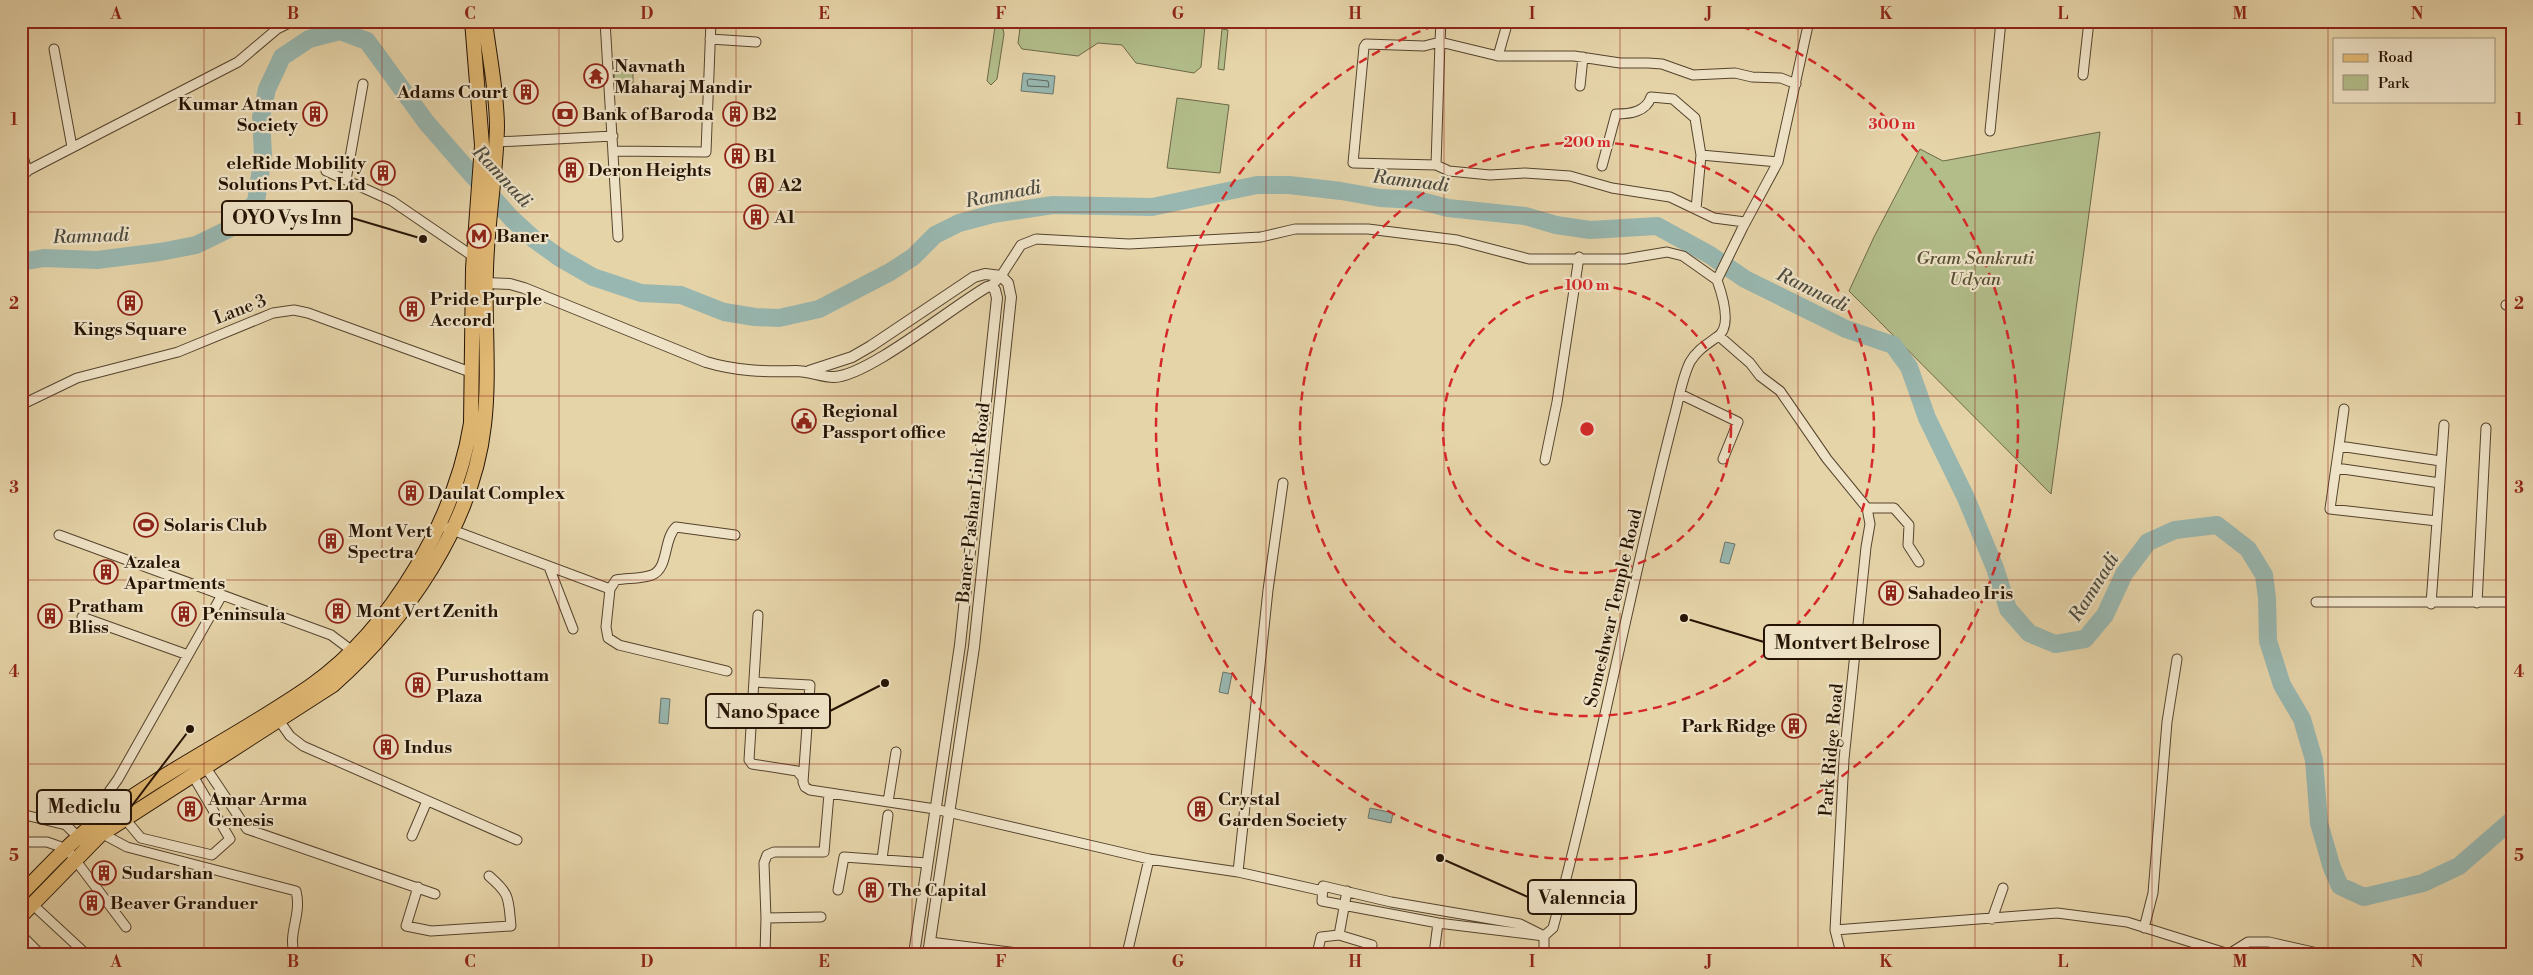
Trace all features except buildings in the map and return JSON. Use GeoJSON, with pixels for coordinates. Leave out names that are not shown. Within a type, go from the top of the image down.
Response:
{"type":"FeatureCollection","features":[{"type":"Feature","properties":{"kind":"main road"},"geometry":{"type":"LineString","coordinates":[[21,894],[71,853],[99,825],[312,685],[351,650],[400,594],[445,528],[472,423],[474,257],[482,145],[472,21]]}},
{"type":"Feature","properties":{"kind":"main road"},"geometry":{"type":"LineString","coordinates":[[99,825],[125,819],[206,768],[278,719],[319,696],[360,659],[415,594],[474,471],[484,424],[486,283],[497,124],[485,21]]}},
{"type":"Feature","properties":{"kind":"main road"},"geometry":{"type":"LineString","coordinates":[[21,916],[71,853]]}},
{"type":"Feature","properties":{"kind":"street"},"geometry":{"type":"LineString","coordinates":[[21,148],[24,173],[238,62],[277,29],[293,21]]}},
{"type":"Feature","properties":{"kind":"street"},"geometry":{"type":"LineString","coordinates":[[605,21],[618,237]]}},
{"type":"Feature","properties":{"kind":"street"},"geometry":{"type":"LineString","coordinates":[[614,151],[706,152],[711,21]]}},
{"type":"Feature","properties":{"kind":"street"},"geometry":{"type":"LineString","coordinates":[[1436,165],[1442,21]]}},
{"type":"Feature","properties":{"kind":"street"},"geometry":{"type":"LineString","coordinates":[[1498,56],[1508,21]]}},
{"type":"Feature","properties":{"kind":"street"},"geometry":{"type":"LineString","coordinates":[[1808,21],[1778,162],[1744,224],[1717,280],[1725,313],[1724,324],[1719,336],[1750,363],[1760,376],[1780,390],[1827,459],[1867,508],[1894,508],[1909,525],[1908,545],[1919,562]]}},
{"type":"Feature","properties":{"kind":"street"},"geometry":{"type":"LineString","coordinates":[[1990,131],[2001,21]]}},
{"type":"Feature","properties":{"kind":"street"},"geometry":{"type":"LineString","coordinates":[[2083,75],[2089,21]]}},
{"type":"Feature","properties":{"kind":"street"},"geometry":{"type":"LineString","coordinates":[[710,39],[756,42]]}},
{"type":"Feature","properties":{"kind":"street"},"geometry":{"type":"LineString","coordinates":[[1744,224],[1714,218],[1670,197],[1612,188],[1570,176],[1525,173],[1490,175],[1449,171],[1436,165],[1353,163],[1364,47],[1366,44],[1424,46],[1440,42],[1498,56],[1583,57],[1620,63],[1662,64],[1693,74],[1734,73],[1752,77],[1781,78],[1796,84]]}},
{"type":"Feature","properties":{"kind":"street"},"geometry":{"type":"LineString","coordinates":[[54,49],[72,147]]}},
{"type":"Feature","properties":{"kind":"street"},"geometry":{"type":"LineString","coordinates":[[1580,86],[1583,57]]}},
{"type":"Feature","properties":{"kind":"street"},"geometry":{"type":"LineString","coordinates":[[346,180],[363,84]]}},
{"type":"Feature","properties":{"kind":"street"},"geometry":{"type":"LineString","coordinates":[[1602,166],[1616,114],[1637,112],[1649,102],[1651,96],[1673,99],[1691,112],[1695,118],[1701,155],[1696,209]]}},
{"type":"Feature","properties":{"kind":"street"},"geometry":{"type":"LineString","coordinates":[[496,147],[613,136]]}},
{"type":"Feature","properties":{"kind":"street"},"geometry":{"type":"LineString","coordinates":[[1701,155],[1778,162]]}},
{"type":"Feature","properties":{"kind":"street"},"geometry":{"type":"LineString","coordinates":[[326,171],[392,201],[474,257]]}},
{"type":"Feature","properties":{"kind":"street"},"geometry":{"type":"LineString","coordinates":[[486,283],[510,284],[524,288],[706,362],[729,369],[756,372],[808,371],[834,376],[857,370],[980,291],[991,286],[1001,276],[1021,245],[1036,238],[1128,244],[1261,237],[1295,229],[1368,229],[1457,240],[1530,259],[1579,257],[1625,259],[1667,252],[1682,256],[1717,280]]}},
{"type":"Feature","properties":{"kind":"street"},"geometry":{"type":"LineString","coordinates":[[1545,460],[1557,402],[1579,257]]}},
{"type":"Feature","properties":{"kind":"street"},"geometry":{"type":"LineString","coordinates":[[808,371],[852,357],[974,277],[985,274],[1001,276]]}},
{"type":"Feature","properties":{"kind":"street","name":"Baner-Pashan Link Road"},"geometry":{"type":"LineString","coordinates":[[928,954],[974,647],[1011,297],[1008,283],[1001,276]]}},
{"type":"Feature","properties":{"kind":"street","name":"Baner-Pashan Link Road"},"geometry":{"type":"LineString","coordinates":[[914,954],[960,645],[997,298],[995,290],[991,286]]}},
{"type":"Feature","properties":{"kind":"street","name":"Lane 3"},"geometry":{"type":"LineString","coordinates":[[21,405],[77,378],[178,352],[283,311],[308,313],[473,373]]}},
{"type":"Feature","properties":{"kind":"street","name":"Someshwar Temple Road"},"geometry":{"type":"LineString","coordinates":[[1544,936],[1553,928],[1574,848],[1680,394],[1689,365],[1694,356],[1701,348],[1719,336]]}},
{"type":"Feature","properties":{"kind":"street"},"geometry":{"type":"LineString","coordinates":[[1680,394],[1738,422],[1723,460]]}},
{"type":"Feature","properties":{"kind":"street"},"geometry":{"type":"LineString","coordinates":[[2344,409],[2330,510],[2437,521]]}},
{"type":"Feature","properties":{"kind":"street"},"geometry":{"type":"LineString","coordinates":[[2431,604],[2444,425]]}},
{"type":"Feature","properties":{"kind":"street"},"geometry":{"type":"LineString","coordinates":[[2477,602],[2486,428]]}},
{"type":"Feature","properties":{"kind":"street"},"geometry":{"type":"LineString","coordinates":[[2339,446],[2441,461]]}},
{"type":"Feature","properties":{"kind":"street"},"geometry":{"type":"LineString","coordinates":[[2336,468],[2440,483]]}},
{"type":"Feature","properties":{"kind":"street"},"geometry":{"type":"LineString","coordinates":[[1238,872],[1269,581],[1283,484]]}},
{"type":"Feature","properties":{"kind":"street","name":"Park Ridge Road"},"geometry":{"type":"LineString","coordinates":[[1841,954],[1835,930],[1844,760],[1870,524],[1867,508]]}},
{"type":"Feature","properties":{"kind":"street"},"geometry":{"type":"LineString","coordinates":[[727,670],[619,645],[608,638],[606,627],[610,589],[616,580],[653,575],[660,568],[667,542],[676,527],[735,535]]}},
{"type":"Feature","properties":{"kind":"street"},"geometry":{"type":"LineString","coordinates":[[445,528],[610,589]]}},
{"type":"Feature","properties":{"kind":"street"},"geometry":{"type":"LineString","coordinates":[[59,535],[331,635],[351,650]]}},
{"type":"Feature","properties":{"kind":"street"},"geometry":{"type":"LineString","coordinates":[[548,567],[572,629]]}},
{"type":"Feature","properties":{"kind":"street"},"geometry":{"type":"LineString","coordinates":[[222,595],[118,780],[103,800],[99,825],[127,847],[296,892],[300,905],[291,941],[294,954]]}},
{"type":"Feature","properties":{"kind":"street"},"geometry":{"type":"LineString","coordinates":[[2316,602],[2431,604],[2512,602]]}},
{"type":"Feature","properties":{"kind":"street"},"geometry":{"type":"LineString","coordinates":[[758,615],[750,763],[797,770],[804,778]]}},
{"type":"Feature","properties":{"kind":"street"},"geometry":{"type":"LineString","coordinates":[[82,617],[188,655]]}},
{"type":"Feature","properties":{"kind":"street"},"geometry":{"type":"LineString","coordinates":[[2144,928],[2153,893],[2167,722],[2177,660]]}},
{"type":"Feature","properties":{"kind":"street"},"geometry":{"type":"LineString","coordinates":[[754,682],[810,685],[805,787],[829,794],[935,809],[1149,859],[1238,872],[1322,892]]}},
{"type":"Feature","properties":{"kind":"street"},"geometry":{"type":"LineString","coordinates":[[278,719],[290,736],[303,746],[517,840]]}},
{"type":"Feature","properties":{"kind":"street"},"geometry":{"type":"LineString","coordinates":[[888,802],[896,752]]}},
{"type":"Feature","properties":{"kind":"street"},"geometry":{"type":"LineString","coordinates":[[206,768],[248,829],[434,894]]}},
{"type":"Feature","properties":{"kind":"street"},"geometry":{"type":"LineString","coordinates":[[125,819],[141,838],[212,854],[230,839],[193,776]]}},
{"type":"Feature","properties":{"kind":"street"},"geometry":{"type":"LineString","coordinates":[[764,954],[766,918],[764,863],[767,855],[774,852],[824,852],[829,794]]}},
{"type":"Feature","properties":{"kind":"street"},"geometry":{"type":"LineString","coordinates":[[412,836],[428,801]]}},
{"type":"Feature","properties":{"kind":"street"},"geometry":{"type":"LineString","coordinates":[[21,814],[66,826],[83,842]]}},
{"type":"Feature","properties":{"kind":"street"},"geometry":{"type":"LineString","coordinates":[[882,860],[888,815]]}},
{"type":"Feature","properties":{"kind":"street"},"geometry":{"type":"LineString","coordinates":[[21,842],[47,842],[71,853],[126,927]]}},
{"type":"Feature","properties":{"kind":"street"},"geometry":{"type":"LineString","coordinates":[[838,890],[844,856],[927,863]]}},
{"type":"Feature","properties":{"kind":"street"},"geometry":{"type":"LineString","coordinates":[[1127,954],[1149,859]]}},
{"type":"Feature","properties":{"kind":"street"},"geometry":{"type":"LineString","coordinates":[[418,887],[406,926],[431,931],[511,926],[508,898],[505,891],[488,876]]}},
{"type":"Feature","properties":{"kind":"street"},"geometry":{"type":"LineString","coordinates":[[1323,886],[1391,902],[1520,924],[1544,936],[1438,923],[1322,901],[1323,886]]}},
{"type":"Feature","properties":{"kind":"street"},"geometry":{"type":"LineString","coordinates":[[1992,919],[2003,888]]}},
{"type":"Feature","properties":{"kind":"street"},"geometry":{"type":"LineString","coordinates":[[1339,935],[1347,891]]}},
{"type":"Feature","properties":{"kind":"street"},"geometry":{"type":"LineString","coordinates":[[32,904],[86,954]]}},
{"type":"Feature","properties":{"kind":"street"},"geometry":{"type":"LineString","coordinates":[[1835,930],[2057,913],[2127,922],[2229,954],[2248,942],[2269,942],[2322,954]]}},
{"type":"Feature","properties":{"kind":"street"},"geometry":{"type":"LineString","coordinates":[[766,918],[821,917]]}},
{"type":"Feature","properties":{"kind":"street"},"geometry":{"type":"LineString","coordinates":[[1434,954],[1438,923]]}},
{"type":"Feature","properties":{"kind":"street"},"geometry":{"type":"LineString","coordinates":[[21,935],[40,954]]}},
{"type":"Feature","properties":{"kind":"street"},"geometry":{"type":"LineString","coordinates":[[1317,954],[1321,937],[1339,935],[1372,945],[1370,954]]}},
{"type":"Feature","properties":{"kind":"street"},"geometry":{"type":"LineString","coordinates":[[1544,936],[1544,954]]}},
{"type":"Feature","properties":{"kind":"street"},"geometry":{"type":"LineString","coordinates":[[930,942],[1018,953]]}},
{"type":"Feature","properties":{"kind":"green space"},"geometry":{"type":"Polygon","coordinates":[[[1021,21],[1187,21],[1202,23],[1205,26],[1201,67],[1194,73],[1136,63],[1122,45],[1098,43],[1078,56],[1022,49],[1018,43],[1021,21]]]}},
{"type":"Feature","properties":{"kind":"green space"},"geometry":{"type":"Polygon","coordinates":[[[995,27],[1003,29],[1004,34],[997,79],[991,85],[987,81],[995,27]]]}},
{"type":"Feature","properties":{"kind":"green space"},"geometry":{"type":"Polygon","coordinates":[[[1222,29],[1228,30],[1224,70],[1218,69],[1222,29]]]}},
{"type":"Feature","properties":{"kind":"green space"},"geometry":{"type":"Polygon","coordinates":[[[633,66],[633,90],[615,90],[614,67],[633,66]]]}},
{"type":"Feature","properties":{"kind":"green space"},"geometry":{"type":"Polygon","coordinates":[[[1177,98],[1229,105],[1220,173],[1167,168],[1177,98]]]}},
{"type":"Feature","properties":{"kind":"green space","name":"Gram Sankruti Udyan"},"geometry":{"type":"Polygon","coordinates":[[[2100,132],[2051,494],[1849,291],[1874,237],[1920,149],[1943,161],[2100,132]]]}},
{"type":"Feature","properties":{"kind":"water"},"geometry":{"type":"Polygon","coordinates":[[[1023,73],[1055,76],[1053,94],[1021,91],[1023,73]]]}},
{"type":"Feature","properties":{"kind":"water"},"geometry":{"type":"Polygon","coordinates":[[[1725,542],[1735,544],[1729,564],[1720,562],[1725,542]]]}},
{"type":"Feature","properties":{"kind":"water"},"geometry":{"type":"Polygon","coordinates":[[[1223,672],[1232,674],[1228,694],[1219,692],[1223,672]]]}},
{"type":"Feature","properties":{"kind":"water"},"geometry":{"type":"Polygon","coordinates":[[[661,698],[670,699],[668,724],[659,723],[661,698]]]}},
{"type":"Feature","properties":{"kind":"water"},"geometry":{"type":"Polygon","coordinates":[[[1370,808],[1393,813],[1391,823],[1368,818],[1370,808]]]}},
{"type":"Feature","properties":{"kind":"waterway","name":"Ramnadi"},"geometry":{"type":"LineString","coordinates":[[21,262],[44,258],[97,260],[160,252],[196,245],[229,229],[256,202],[263,155],[261,117],[267,89],[282,57],[309,39],[340,31],[367,41],[426,122],[466,168],[512,219],[535,240],[560,258],[593,277],[641,293],[681,295],[724,312],[755,317],[779,318],[819,309],[890,272],[913,257],[935,235],[959,223],[993,214],[1053,205],[1152,207],[1257,185],[1289,185],[1380,198],[1417,200],[1448,208],[1525,216],[1556,225],[1590,230],[1657,226],[1710,255],[1745,279],[1846,329],[1893,345],[1909,367],[1927,418],[1966,498],[1995,568],[2008,609],[2029,633],[2055,644],[2085,639],[2105,615],[2124,574],[2148,542],[2175,530],[2217,525],[2248,549],[2264,575],[2267,598],[2268,641],[2282,685],[2302,719],[2314,760],[2319,823],[2332,868],[2340,886],[2364,897],[2423,883],[2459,866],[2512,820]]}},
{"type":"Feature","properties":{"kind":"place","name":"Navnath Maharaj Mandir"},"geometry":{"type":"Point","coordinates":[596,76]}},
{"type":"Feature","properties":{"kind":"place","name":"Adams Court"},"geometry":{"type":"Point","coordinates":[526,92]}},
{"type":"Feature","properties":{"kind":"place","name":"Kumar Atman Society"},"geometry":{"type":"Point","coordinates":[315,114]}},
{"type":"Feature","properties":{"kind":"place","name":"Bank of Baroda"},"geometry":{"type":"Point","coordinates":[565,114]}},
{"type":"Feature","properties":{"kind":"place","name":"B2"},"geometry":{"type":"Point","coordinates":[735,114]}},
{"type":"Feature","properties":{"kind":"place","name":"B1"},"geometry":{"type":"Point","coordinates":[737,156]}},
{"type":"Feature","properties":{"kind":"place","name":"Deron Heights"},"geometry":{"type":"Point","coordinates":[571,170]}},
{"type":"Feature","properties":{"kind":"place","name":"eleRide Mobility Solutions Pvt. Ltd"},"geometry":{"type":"Point","coordinates":[383,173]}},
{"type":"Feature","properties":{"kind":"place","name":"A2"},"geometry":{"type":"Point","coordinates":[761,185]}},
{"type":"Feature","properties":{"kind":"place","name":"A1"},"geometry":{"type":"Point","coordinates":[756,217]}},
{"type":"Feature","properties":{"kind":"place","name":"Baner"},"geometry":{"type":"Point","coordinates":[479,236]}},
{"type":"Feature","properties":{"kind":"place","name":"OYO Vys Inn"},"geometry":{"type":"Point","coordinates":[423,239]}},
{"type":"Feature","properties":{"kind":"place","name":"Kings Square"},"geometry":{"type":"Point","coordinates":[130,303]}},
{"type":"Feature","properties":{"kind":"place","name":"Pride Purple Accord"},"geometry":{"type":"Point","coordinates":[412,309]}},
{"type":"Feature","properties":{"kind":"place","name":"Regional Passport office"},"geometry":{"type":"Point","coordinates":[804,421]}},
{"type":"Feature","properties":{"kind":"place","name":"Daulat Complex"},"geometry":{"type":"Point","coordinates":[411,493]}},
{"type":"Feature","properties":{"kind":"place","name":"Solaris Club"},"geometry":{"type":"Point","coordinates":[146,525]}},
{"type":"Feature","properties":{"kind":"place","name":"Mont Vert Spectra"},"geometry":{"type":"Point","coordinates":[331,541]}},
{"type":"Feature","properties":{"kind":"place","name":"Azalea Apartments"},"geometry":{"type":"Point","coordinates":[106,572]}},
{"type":"Feature","properties":{"kind":"place","name":"Sahadeo Iris"},"geometry":{"type":"Point","coordinates":[1891,593]}},
{"type":"Feature","properties":{"kind":"place","name":"Mont Vert Zenith"},"geometry":{"type":"Point","coordinates":[338,611]}},
{"type":"Feature","properties":{"kind":"place","name":"Peninsula"},"geometry":{"type":"Point","coordinates":[184,614]}},
{"type":"Feature","properties":{"kind":"place","name":"Pratham Bliss"},"geometry":{"type":"Point","coordinates":[50,616]}},
{"type":"Feature","properties":{"kind":"place","name":"Montvert Belrose"},"geometry":{"type":"Point","coordinates":[1684,618]}},
{"type":"Feature","properties":{"kind":"place","name":"Nano Space"},"geometry":{"type":"Point","coordinates":[885,683]}},
{"type":"Feature","properties":{"kind":"place","name":"Purushottam Plaza"},"geometry":{"type":"Point","coordinates":[418,685]}},
{"type":"Feature","properties":{"kind":"place","name":"Park Ridge"},"geometry":{"type":"Point","coordinates":[1794,726]}},
{"type":"Feature","properties":{"kind":"place","name":"Mediclu"},"geometry":{"type":"Point","coordinates":[190,729]}},
{"type":"Feature","properties":{"kind":"place","name":"Indus"},"geometry":{"type":"Point","coordinates":[386,747]}},
{"type":"Feature","properties":{"kind":"place","name":"Amar Arma Genesis"},"geometry":{"type":"Point","coordinates":[190,809]}},
{"type":"Feature","properties":{"kind":"place","name":"Crystal Garden Society"},"geometry":{"type":"Point","coordinates":[1200,809]}},
{"type":"Feature","properties":{"kind":"place","name":"Valenncia"},"geometry":{"type":"Point","coordinates":[1440,858]}},
{"type":"Feature","properties":{"kind":"place","name":"Sudarshan"},"geometry":{"type":"Point","coordinates":[104,873]}},
{"type":"Feature","properties":{"kind":"place","name":"The Capital"},"geometry":{"type":"Point","coordinates":[871,890]}},
{"type":"Feature","properties":{"kind":"place","name":"Beaver Granduer"},"geometry":{"type":"Point","coordinates":[92,903]}}]}
